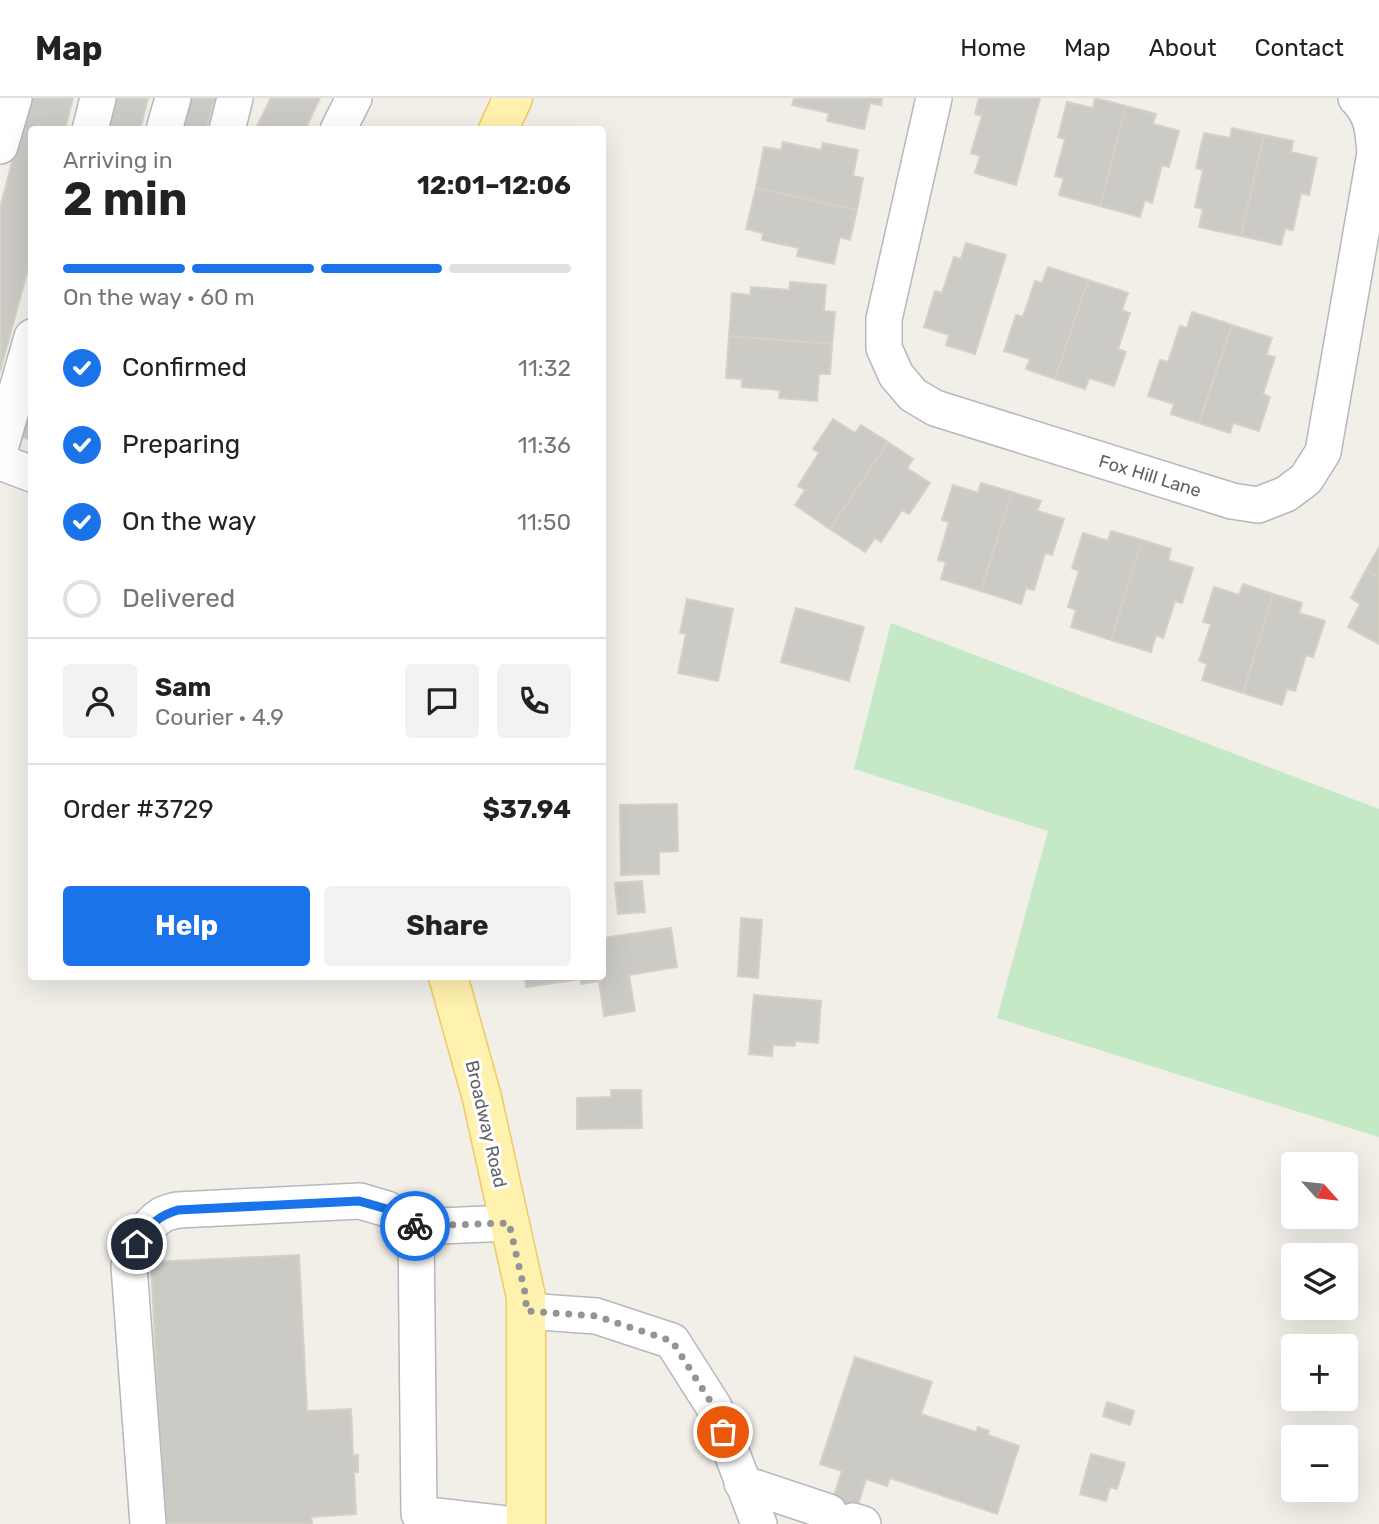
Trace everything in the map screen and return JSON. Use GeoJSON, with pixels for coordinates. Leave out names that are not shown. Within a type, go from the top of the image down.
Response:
{"type":"FeatureCollection","features":[{"type":"Feature","properties":{"kind":"main road"},"geometry":{"type":"LineString","coordinates":[[500,126],[513,98]]}},
{"type":"Feature","properties":{"kind":"main road","name":"Broadway Road"},"geometry":{"type":"LineString","coordinates":[[449,980],[482,1098],[526,1297],[526,1524]]}},
{"type":"Feature","properties":{"kind":"street"},"geometry":{"type":"LineString","coordinates":[[0,146],[14,98]]}},
{"type":"Feature","properties":{"kind":"street"},"geometry":{"type":"LineString","coordinates":[[91,126],[98,98]]}},
{"type":"Feature","properties":{"kind":"street"},"geometry":{"type":"LineString","coordinates":[[165,126],[173,98]]}},
{"type":"Feature","properties":{"kind":"street"},"geometry":{"type":"LineString","coordinates":[[228,126],[235,98]]}},
{"type":"Feature","properties":{"kind":"street"},"geometry":{"type":"LineString","coordinates":[[340,126],[354,98]]}},
{"type":"Feature","properties":{"kind":"street","name":"Fox Hill Lane"},"geometry":{"type":"LineString","coordinates":[[934,98],[884,319],[884,348],[896,375],[913,395],[935,408],[1232,501],[1258,505],[1286,494],[1306,479],[1323,452],[1375,153],[1373,129],[1366,108],[1356,98]]}},
{"type":"Feature","properties":{"kind":"street"},"geometry":{"type":"LineString","coordinates":[[0,449],[28,351]]}},
{"type":"Feature","properties":{"kind":"street"},"geometry":{"type":"LineString","coordinates":[[0,462],[28,472]]}},
{"type":"Feature","properties":{"kind":"street"},"geometry":{"type":"LineString","coordinates":[[149,1524],[129,1266],[137,1244],[162,1215],[178,1210],[359,1201],[387,1209],[416,1227],[509,1223]]}},
{"type":"Feature","properties":{"kind":"street"},"geometry":{"type":"LineString","coordinates":[[416,1227],[408,1519],[506,1524]]}},
{"type":"Feature","properties":{"kind":"street"},"geometry":{"type":"LineString","coordinates":[[526,1311],[596,1316],[672,1341],[714,1407],[759,1524]]}},
{"type":"Feature","properties":{"kind":"street"},"geometry":{"type":"LineString","coordinates":[[742,1483],[848,1519]]}},
{"type":"Feature","properties":{"kind":"green space"},"geometry":{"type":"Polygon","coordinates":[[[891,623],[1379,809],[1379,1137],[997,1018],[1048,831],[854,769],[891,623]]]}},
{"type":"Feature","properties":{"kind":"building"},"geometry":{"type":"Polygon","coordinates":[[[29,98],[73,98],[66,126],[28,126],[28,269],[0,372],[0,208],[29,98]]]}},
{"type":"Feature","properties":{"kind":"building"},"geometry":{"type":"Polygon","coordinates":[[[110,98],[148,98],[141,126],[102,126],[110,98]]]}},
{"type":"Feature","properties":{"kind":"building"},"geometry":{"type":"Polygon","coordinates":[[[183,98],[215,98],[207,126],[176,126],[183,98]]]}},
{"type":"Feature","properties":{"kind":"building"},"geometry":{"type":"Polygon","coordinates":[[[271,98],[320,98],[307,126],[257,126],[271,98]]]}},
{"type":"Feature","properties":{"kind":"building"},"geometry":{"type":"Polygon","coordinates":[[[794,98],[882,98],[881,105],[870,103],[864,129],[827,121],[829,113],[792,105],[794,98]]]}},
{"type":"Feature","properties":{"kind":"building"},"geometry":{"type":"Polygon","coordinates":[[[979,98],[1040,98],[1016,185],[975,173],[980,156],[971,153],[982,116],[975,114],[979,98]]]}},
{"type":"Feature","properties":{"kind":"building"},"geometry":{"type":"Polygon","coordinates":[[[1095,98],[1126,106],[1100,206],[1059,195],[1064,178],[1055,176],[1065,139],[1058,137],[1067,102],[1093,108],[1095,98]]]}},
{"type":"Feature","properties":{"kind":"building"},"geometry":{"type":"Polygon","coordinates":[[[1126,106],[1156,114],[1153,124],[1179,131],[1169,167],[1162,165],[1152,203],[1145,200],[1140,217],[1100,206],[1126,106]]]}},
{"type":"Feature","properties":{"kind":"building"},"geometry":{"type":"Polygon","coordinates":[[[1232,128],[1264,135],[1241,236],[1199,227],[1203,209],[1195,207],[1203,170],[1196,168],[1204,133],[1230,138],[1232,128]]]}},
{"type":"Feature","properties":{"kind":"building"},"geometry":{"type":"Polygon","coordinates":[[[1264,135],[1293,141],[1291,152],[1317,158],[1309,195],[1301,193],[1293,230],[1285,229],[1281,245],[1241,236],[1264,135]]]}},
{"type":"Feature","properties":{"kind":"building"},"geometry":{"type":"Polygon","coordinates":[[[783,142],[821,150],[823,143],[858,150],[853,176],[863,178],[857,210],[756,188],[764,147],[781,150],[783,142]]]}},
{"type":"Feature","properties":{"kind":"building"},"geometry":{"type":"Polygon","coordinates":[[[756,188],[857,210],[850,240],[840,237],[834,264],[797,256],[799,248],[762,240],[763,233],[746,229],[756,188]]]}},
{"type":"Feature","properties":{"kind":"building"},"geometry":{"type":"Polygon","coordinates":[[[966,243],[1006,255],[975,354],[946,345],[949,335],[924,327],[935,291],[942,293],[954,257],[961,259],[966,243]]]}},
{"type":"Feature","properties":{"kind":"building"},"geometry":{"type":"Polygon","coordinates":[[[1048,267],[1088,280],[1055,379],[1026,369],[1030,359],[1004,351],[1016,315],[1023,317],[1035,281],[1042,283],[1048,267]]]}},
{"type":"Feature","properties":{"kind":"building"},"geometry":{"type":"Polygon","coordinates":[[[1088,280],[1128,293],[1122,310],[1130,313],[1118,349],[1126,352],[1114,386],[1089,378],[1085,389],[1055,379],[1088,280]]]}},
{"type":"Feature","properties":{"kind":"building"},"geometry":{"type":"Polygon","coordinates":[[[790,282],[826,285],[824,311],[835,312],[832,344],[729,336],[732,293],[750,295],[751,287],[789,290],[790,282]]]}},
{"type":"Feature","properties":{"kind":"building"},"geometry":{"type":"Polygon","coordinates":[[[1192,312],[1232,325],[1199,423],[1171,414],[1174,404],[1148,396],[1160,360],[1168,362],[1180,326],[1187,328],[1192,312]]]}},
{"type":"Feature","properties":{"kind":"building"},"geometry":{"type":"Polygon","coordinates":[[[1232,325],[1272,338],[1266,355],[1275,357],[1263,394],[1270,397],[1259,431],[1233,423],[1230,433],[1199,423],[1232,325]]]}},
{"type":"Feature","properties":{"kind":"building"},"geometry":{"type":"Polygon","coordinates":[[[729,336],[832,344],[830,374],[819,374],[817,401],[779,398],[780,390],[742,387],[742,379],[726,378],[729,336]]]}},
{"type":"Feature","properties":{"kind":"building"},"geometry":{"type":"Polygon","coordinates":[[[28,404],[28,439],[19,436],[28,404]]]}},
{"type":"Feature","properties":{"kind":"building"},"geometry":{"type":"Polygon","coordinates":[[[833,419],[855,433],[861,425],[888,442],[830,529],[795,505],[805,490],[798,486],[819,453],[813,449],[833,419]]]}},
{"type":"Feature","properties":{"kind":"building"},"geometry":{"type":"Polygon","coordinates":[[[888,442],[913,459],[907,468],[930,483],[909,514],[902,510],[881,542],[875,538],[865,552],[830,529],[888,442]]]}},
{"type":"Feature","properties":{"kind":"building"},"geometry":{"type":"Polygon","coordinates":[[[981,483],[1012,492],[981,591],[941,579],[946,562],[938,560],[949,522],[942,520],[953,485],[978,493],[981,483]]]}},
{"type":"Feature","properties":{"kind":"building"},"geometry":{"type":"Polygon","coordinates":[[[1012,492],[1041,501],[1037,511],[1064,519],[1052,555],[1045,553],[1034,590],[1026,588],[1021,604],[981,591],[1012,492]]]}},
{"type":"Feature","properties":{"kind":"building"},"geometry":{"type":"Polygon","coordinates":[[[1111,531],[1142,540],[1111,640],[1071,627],[1076,610],[1068,607],[1079,571],[1072,568],[1083,533],[1108,541],[1111,531]]]}},
{"type":"Feature","properties":{"kind":"building"},"geometry":{"type":"Polygon","coordinates":[[[1142,540],[1171,549],[1168,560],[1193,568],[1182,603],[1175,601],[1163,638],[1156,635],[1151,652],[1111,640],[1142,540]]]}},
{"type":"Feature","properties":{"kind":"building"},"geometry":{"type":"Polygon","coordinates":[[[1379,547],[1379,577],[1366,570],[1379,547]]]}},
{"type":"Feature","properties":{"kind":"building"},"geometry":{"type":"Polygon","coordinates":[[[1366,570],[1379,577],[1379,644],[1348,627],[1360,604],[1351,598],[1366,570]]]}},
{"type":"Feature","properties":{"kind":"building"},"geometry":{"type":"Polygon","coordinates":[[[1243,584],[1273,594],[1243,693],[1202,680],[1207,664],[1199,661],[1211,624],[1203,622],[1214,587],[1239,595],[1243,584]]]}},
{"type":"Feature","properties":{"kind":"building"},"geometry":{"type":"Polygon","coordinates":[[[1273,594],[1302,603],[1299,613],[1325,621],[1313,657],[1306,655],[1295,691],[1287,689],[1282,705],[1243,693],[1273,594]]]}},
{"type":"Feature","properties":{"kind":"building"},"geometry":{"type":"Polygon","coordinates":[[[687,599],[733,609],[718,681],[678,673],[686,634],[680,633],[687,599]]]}},
{"type":"Feature","properties":{"kind":"building"},"geometry":{"type":"Polygon","coordinates":[[[796,608],[864,627],[849,681],[781,662],[796,608]]]}},
{"type":"Feature","properties":{"kind":"building"},"geometry":{"type":"Polygon","coordinates":[[[677,804],[678,851],[659,852],[659,874],[621,875],[620,805],[677,804]]]}},
{"type":"Feature","properties":{"kind":"building"},"geometry":{"type":"Polygon","coordinates":[[[642,881],[645,912],[618,914],[615,883],[642,881]]]}},
{"type":"Feature","properties":{"kind":"building"},"geometry":{"type":"Polygon","coordinates":[[[741,918],[762,920],[758,978],[738,976],[741,918]]]}},
{"type":"Feature","properties":{"kind":"building"},"geometry":{"type":"Polygon","coordinates":[[[671,928],[677,967],[629,975],[635,1011],[604,1016],[599,981],[581,984],[581,980],[606,980],[606,937],[671,928]]]}},
{"type":"Feature","properties":{"kind":"building"},"geometry":{"type":"Polygon","coordinates":[[[525,980],[574,980],[526,987],[525,980]]]}},
{"type":"Feature","properties":{"kind":"building"},"geometry":{"type":"Polygon","coordinates":[[[754,995],[821,1001],[818,1043],[795,1041],[795,1046],[773,1045],[772,1056],[749,1054],[754,995]]]}},
{"type":"Feature","properties":{"kind":"building"},"geometry":{"type":"Polygon","coordinates":[[[611,1090],[641,1090],[642,1128],[577,1129],[577,1098],[611,1097],[611,1090]]]}},
{"type":"Feature","properties":{"kind":"building"},"geometry":{"type":"Polygon","coordinates":[[[299,1255],[307,1411],[351,1409],[353,1455],[358,1455],[358,1472],[354,1472],[356,1514],[311,1517],[312,1524],[164,1524],[151,1262],[299,1255]]]}},
{"type":"Feature","properties":{"kind":"building"},"geometry":{"type":"Polygon","coordinates":[[[855,1357],[932,1382],[921,1414],[976,1432],[978,1427],[989,1431],[988,1435],[1019,1446],[997,1514],[890,1478],[887,1486],[866,1479],[852,1524],[825,1522],[842,1471],[820,1464],[855,1357]]]}},
{"type":"Feature","properties":{"kind":"building"},"geometry":{"type":"Polygon","coordinates":[[[1107,1402],[1134,1411],[1130,1425],[1103,1416],[1107,1402]]]}},
{"type":"Feature","properties":{"kind":"building"},"geometry":{"type":"Polygon","coordinates":[[[1091,1454],[1125,1463],[1117,1489],[1110,1487],[1106,1501],[1080,1494],[1091,1454]]]}},
{"type":"Feature","properties":{"kind":"way so far"},"geometry":{"type":"LineString","coordinates":[[415,1226],[509,1223],[526,1297],[526,1311],[596,1316],[672,1341],[714,1407],[723,1432]]}},
{"type":"Feature","properties":{"kind":"route"},"geometry":{"type":"LineString","coordinates":[[137,1244],[162,1215],[178,1210],[359,1201],[387,1209],[415,1226]]}}]}
